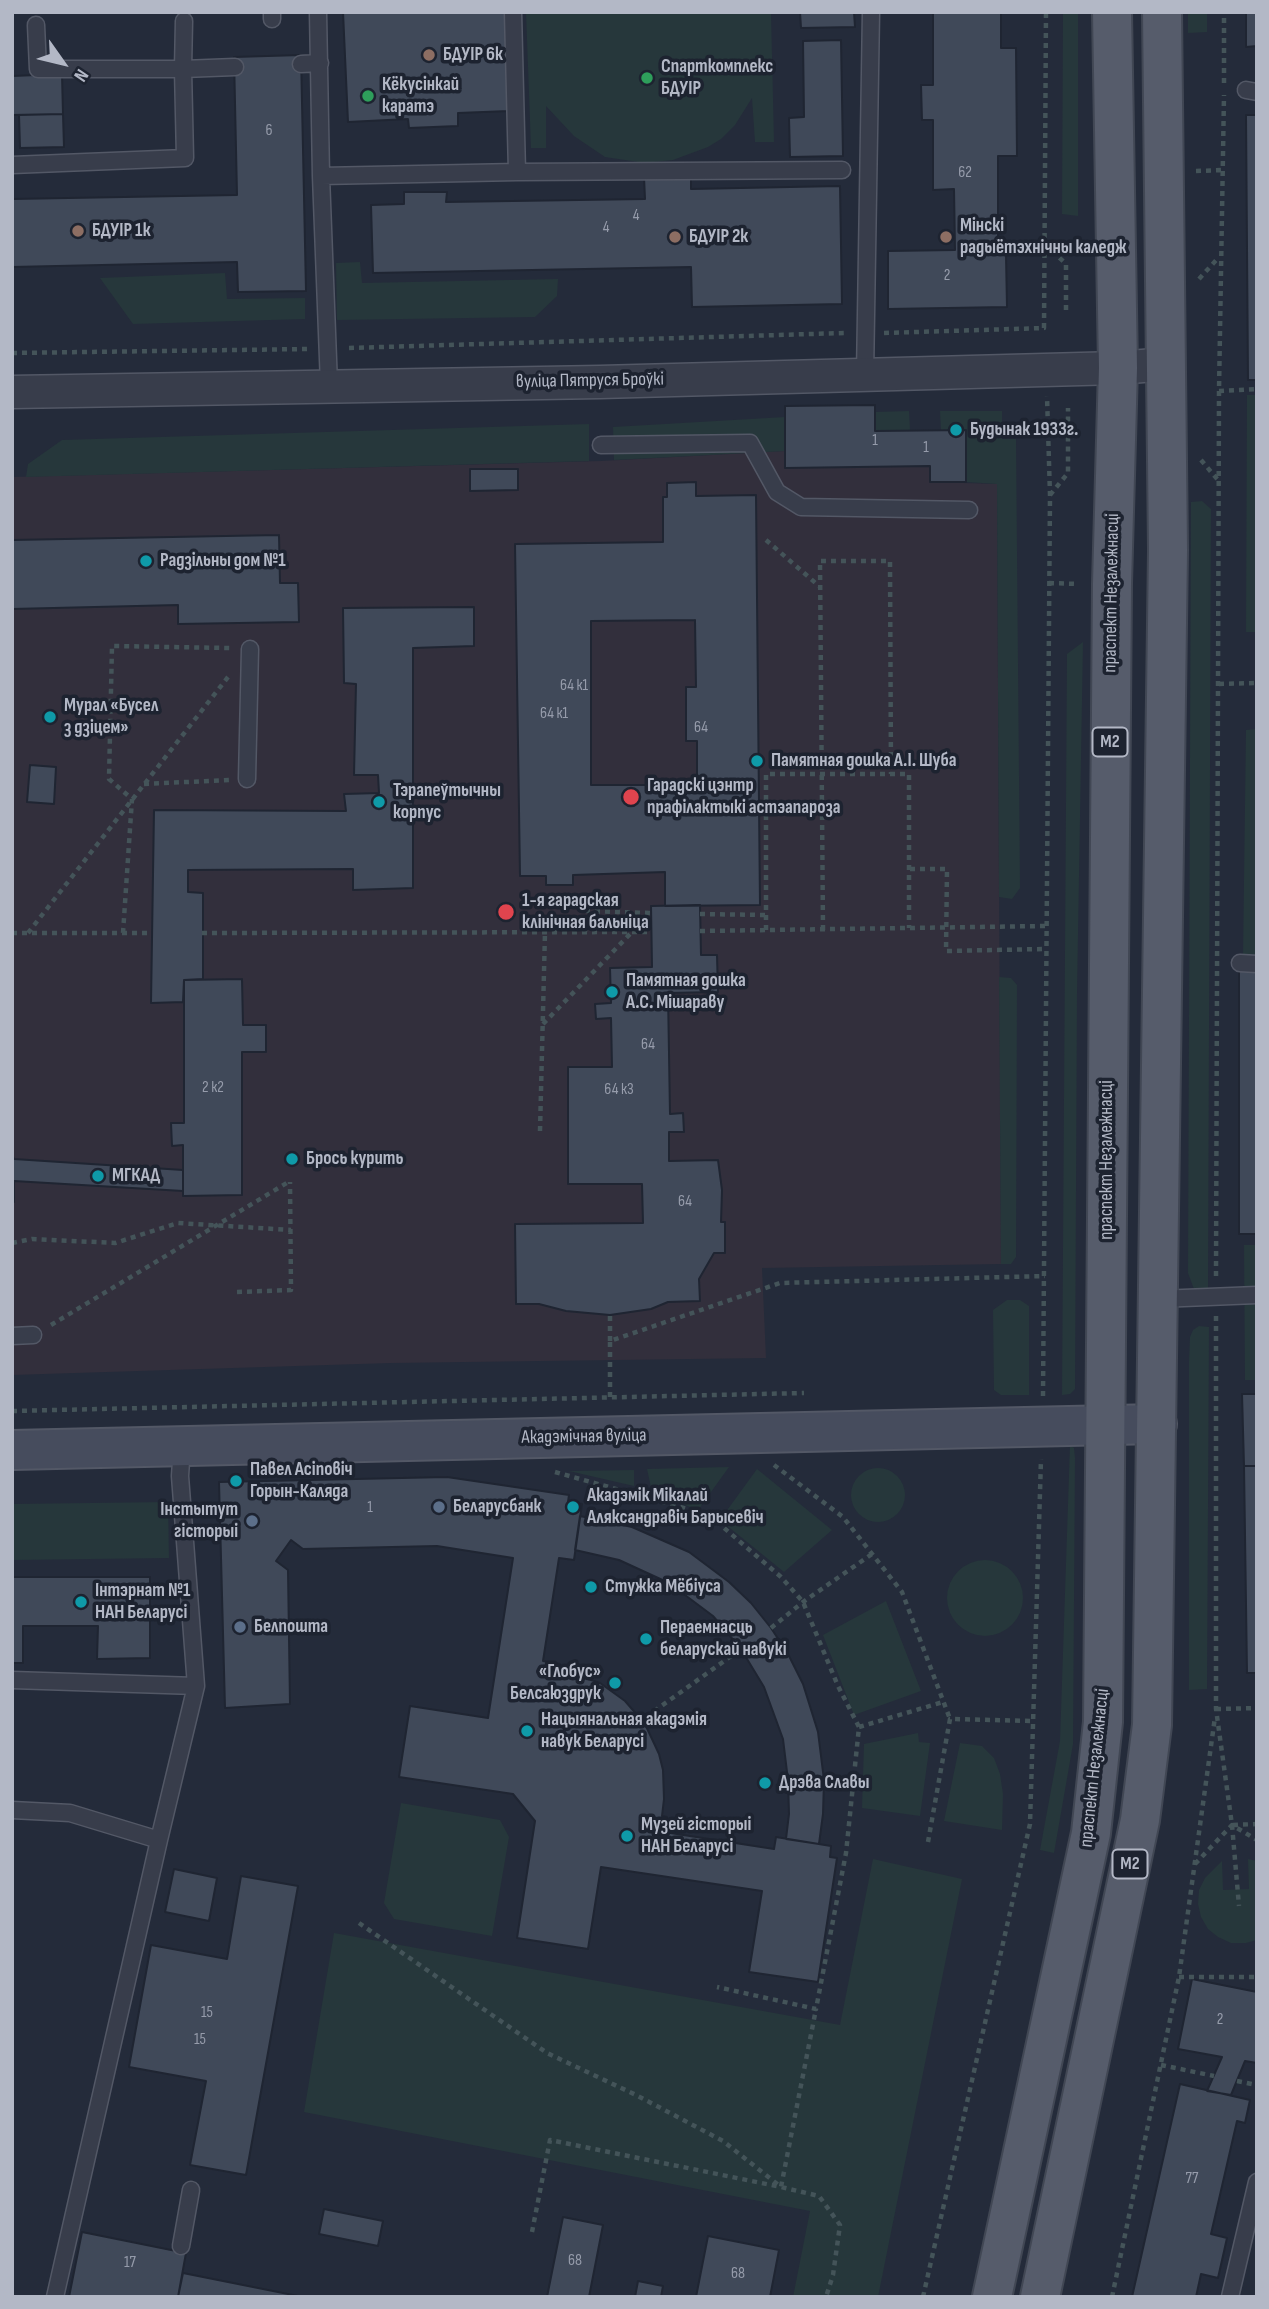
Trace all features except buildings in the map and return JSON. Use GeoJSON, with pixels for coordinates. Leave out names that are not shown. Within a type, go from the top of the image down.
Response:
{"type":"FeatureCollection","features":[{"type":"Feature","properties":{"kind":"main road","name":"праспект Незалежнасці"},"geometry":{"type":"LineString","coordinates":[[992,2297],[1091,1833],[1103,1722],[1112,554],[1118,368],[1112,12]]}},
{"type":"Feature","properties":{"kind":"main road","name":"М2"},"geometry":{"type":"LineString","coordinates":[[1040,2297],[1140,1820],[1150,1739],[1159,1299],[1168,550],[1163,12]]}},
{"type":"Feature","properties":{"kind":"street","name":"вуліца Пятруся Броўкі"},"geometry":{"type":"LineString","coordinates":[[12,392],[600,382],[1118,368],[1167,364]]}},
{"type":"Feature","properties":{"kind":"street","name":"Акадэмічная вуліца"},"geometry":{"type":"LineString","coordinates":[[12,1450],[1157,1424]]}},
{"type":"Feature","properties":{"kind":"lane"},"geometry":{"type":"LineString","coordinates":[[318,12],[329,385]]}},
{"type":"Feature","properties":{"kind":"lane"},"geometry":{"type":"LineString","coordinates":[[513,12],[517,172]]}},
{"type":"Feature","properties":{"kind":"lane"},"geometry":{"type":"LineString","coordinates":[[865,375],[871,12]]}},
{"type":"Feature","properties":{"kind":"lane"},"geometry":{"type":"LineString","coordinates":[[12,165],[185,158],[184,21]]}},
{"type":"Feature","properties":{"kind":"lane"},"geometry":{"type":"LineString","coordinates":[[36,25],[38,68],[235,67]]}},
{"type":"Feature","properties":{"kind":"lane"},"geometry":{"type":"LineString","coordinates":[[301,64],[320,63]]}},
{"type":"Feature","properties":{"kind":"lane"},"geometry":{"type":"LineString","coordinates":[[321,176],[842,170]]}},
{"type":"Feature","properties":{"kind":"lane"},"geometry":{"type":"LineString","coordinates":[[601,445],[750,443],[778,492],[801,508],[970,510]]}},
{"type":"Feature","properties":{"kind":"lane"},"geometry":{"type":"LineString","coordinates":[[247,779],[250,649]]}},
{"type":"Feature","properties":{"kind":"lane"},"geometry":{"type":"LineString","coordinates":[[1240,963],[1257,964]]}},
{"type":"Feature","properties":{"kind":"lane"},"geometry":{"type":"LineString","coordinates":[[1159,1299],[1257,1295]]}},
{"type":"Feature","properties":{"kind":"lane"},"geometry":{"type":"LineString","coordinates":[[12,1336],[33,1335]]}},
{"type":"Feature","properties":{"kind":"lane"},"geometry":{"type":"LineString","coordinates":[[55,2297],[196,1686],[180,1476],[182,1446]]}},
{"type":"Feature","properties":{"kind":"lane"},"geometry":{"type":"LineString","coordinates":[[12,1681],[196,1686]]}},
{"type":"Feature","properties":{"kind":"lane"},"geometry":{"type":"LineString","coordinates":[[12,1810],[70,1813],[159,1840]]}},
{"type":"Feature","properties":{"kind":"lane"},"geometry":{"type":"LineString","coordinates":[[1230,2297],[1257,2182]]}},
{"type":"Feature","properties":{"kind":"lane"},"geometry":{"type":"LineString","coordinates":[[181,2246],[191,2190]]}},
{"type":"Feature","properties":{"kind":"path"},"geometry":{"type":"LineString","coordinates":[[12,353],[329,349],[1044,328],[1046,12]]}},
{"type":"Feature","properties":{"kind":"path"},"geometry":{"type":"LineString","coordinates":[[1112,2297],[1179,1977],[1216,1709],[1218,481],[1224,12]]}},
{"type":"Feature","properties":{"kind":"path"},"geometry":{"type":"LineString","coordinates":[[1045,243],[1066,264],[1066,310]]}},
{"type":"Feature","properties":{"kind":"path"},"geometry":{"type":"LineString","coordinates":[[1194,284],[1220,256]]}},
{"type":"Feature","properties":{"kind":"path"},"geometry":{"type":"LineString","coordinates":[[1219,391],[1257,389]]}},
{"type":"Feature","properties":{"kind":"path"},"geometry":{"type":"LineString","coordinates":[[1043,1396],[1050,495],[1047,396]]}},
{"type":"Feature","properties":{"kind":"path"},"geometry":{"type":"LineString","coordinates":[[1050,495],[1068,473],[1068,408]]}},
{"type":"Feature","properties":{"kind":"path"},"geometry":{"type":"LineString","coordinates":[[1196,454],[1218,481]]}},
{"type":"Feature","properties":{"kind":"path"},"geometry":{"type":"LineString","coordinates":[[766,540],[820,587]]}},
{"type":"Feature","properties":{"kind":"path"},"geometry":{"type":"LineString","coordinates":[[822,929],[820,561],[890,561],[891,774]]}},
{"type":"Feature","properties":{"kind":"path"},"geometry":{"type":"LineString","coordinates":[[1049,583],[1064,584]]}},
{"type":"Feature","properties":{"kind":"path"},"geometry":{"type":"LineString","coordinates":[[132,799],[109,779],[112,646],[250,649]]}},
{"type":"Feature","properties":{"kind":"path"},"geometry":{"type":"LineString","coordinates":[[28,933],[250,649]]}},
{"type":"Feature","properties":{"kind":"path"},"geometry":{"type":"LineString","coordinates":[[1219,684],[1257,683]]}},
{"type":"Feature","properties":{"kind":"path"},"geometry":{"type":"LineString","coordinates":[[758,774],[909,774],[909,928]]}},
{"type":"Feature","properties":{"kind":"path"},"geometry":{"type":"LineString","coordinates":[[766,774],[766,930]]}},
{"type":"Feature","properties":{"kind":"path"},"geometry":{"type":"LineString","coordinates":[[144,785],[247,779]]}},
{"type":"Feature","properties":{"kind":"path"},"geometry":{"type":"LineString","coordinates":[[123,933],[132,799]]}},
{"type":"Feature","properties":{"kind":"path"},"geometry":{"type":"LineString","coordinates":[[909,869],[947,869],[946,951],[1045,949]]}},
{"type":"Feature","properties":{"kind":"path"},"geometry":{"type":"LineString","coordinates":[[585,932],[586,911],[651,913]]}},
{"type":"Feature","properties":{"kind":"path"},"geometry":{"type":"LineString","coordinates":[[700,914],[766,915]]}},
{"type":"Feature","properties":{"kind":"path"},"geometry":{"type":"LineString","coordinates":[[700,931],[1045,926]]}},
{"type":"Feature","properties":{"kind":"path"},"geometry":{"type":"LineString","coordinates":[[540,1131],[545,932]]}},
{"type":"Feature","properties":{"kind":"path"},"geometry":{"type":"LineString","coordinates":[[542,1024],[632,932]]}},
{"type":"Feature","properties":{"kind":"path"},"geometry":{"type":"LineString","coordinates":[[202,933],[652,932]]}},
{"type":"Feature","properties":{"kind":"path"},"geometry":{"type":"LineString","coordinates":[[12,933],[152,933]]}},
{"type":"Feature","properties":{"kind":"path"},"geometry":{"type":"LineString","coordinates":[[33,1335],[290,1181],[291,1290],[237,1292]]}},
{"type":"Feature","properties":{"kind":"path"},"geometry":{"type":"LineString","coordinates":[[12,1243],[32,1239],[115,1243],[178,1223],[291,1230]]}},
{"type":"Feature","properties":{"kind":"path"},"geometry":{"type":"LineString","coordinates":[[610,1341],[779,1283],[1045,1276]]}},
{"type":"Feature","properties":{"kind":"path"},"geometry":{"type":"LineString","coordinates":[[610,1315],[610,1397]]}},
{"type":"Feature","properties":{"kind":"path"},"geometry":{"type":"LineString","coordinates":[[12,1411],[804,1393]]}},
{"type":"Feature","properties":{"kind":"path"},"geometry":{"type":"LineString","coordinates":[[923,2297],[1030,1824],[1041,1452]]}},
{"type":"Feature","properties":{"kind":"path"},"geometry":{"type":"LineString","coordinates":[[771,1463],[843,1517],[902,1592],[950,1719],[928,1842]]}},
{"type":"Feature","properties":{"kind":"path"},"geometry":{"type":"LineString","coordinates":[[552,1472],[709,1515],[781,1577],[803,1602],[838,1686],[859,1727],[846,1853],[781,2187]]}},
{"type":"Feature","properties":{"kind":"path"},"geometry":{"type":"LineString","coordinates":[[771,1628],[803,1602],[873,1554]]}},
{"type":"Feature","properties":{"kind":"path"},"geometry":{"type":"LineString","coordinates":[[646,1717],[741,1649]]}},
{"type":"Feature","properties":{"kind":"path"},"geometry":{"type":"LineString","coordinates":[[859,1727],[943,1702]]}},
{"type":"Feature","properties":{"kind":"path"},"geometry":{"type":"LineString","coordinates":[[1216,1709],[1257,1708]]}},
{"type":"Feature","properties":{"kind":"path"},"geometry":{"type":"LineString","coordinates":[[1216,1709],[1232,1825],[1239,1906]]}},
{"type":"Feature","properties":{"kind":"path"},"geometry":{"type":"LineString","coordinates":[[950,1719],[1033,1721]]}},
{"type":"Feature","properties":{"kind":"path"},"geometry":{"type":"LineString","coordinates":[[1195,1864],[1232,1825],[1257,1824]]}},
{"type":"Feature","properties":{"kind":"path"},"geometry":{"type":"LineString","coordinates":[[1232,1825],[1257,1840]]}},
{"type":"Feature","properties":{"kind":"path"},"geometry":{"type":"LineString","coordinates":[[359,1923],[547,2053],[636,2095],[723,2141],[781,2187]]}},
{"type":"Feature","properties":{"kind":"path"},"geometry":{"type":"LineString","coordinates":[[1179,1977],[1257,1977]]}},
{"type":"Feature","properties":{"kind":"path"},"geometry":{"type":"LineString","coordinates":[[717,1987],[816,2008]]}},
{"type":"Feature","properties":{"kind":"path"},"geometry":{"type":"LineString","coordinates":[[1161,2065],[1213,2076]]}},
{"type":"Feature","properties":{"kind":"path"},"geometry":{"type":"LineString","coordinates":[[1237,2081],[1257,2085]]}},
{"type":"Feature","properties":{"kind":"path"},"geometry":{"type":"LineString","coordinates":[[533,2232],[550,2140],[781,2187],[819,2196],[840,2225],[833,2275],[826,2297]]}},
{"type":"Feature","properties":{"kind":"shaded area","name":"Спарткомплекс БДУІР"},"geometry":{"type":"Polygon","coordinates":[[[526,12],[771,12],[774,142],[755,142],[752,98],[735,125],[721,139],[708,147],[673,160],[645,163],[605,157],[574,136],[546,106],[546,148],[531,148],[526,12]]]}},
{"type":"Feature","properties":{"kind":"shaded area"},"geometry":{"type":"Polygon","coordinates":[[[1063,12],[1078,12],[1078,216],[1062,214],[1063,12]]]}},
{"type":"Feature","properties":{"kind":"shaded area"},"geometry":{"type":"Polygon","coordinates":[[[1188,12],[1207,12],[1207,32],[1188,33],[1188,12]]]}},
{"type":"Feature","properties":{"kind":"shaded area"},"geometry":{"type":"Polygon","coordinates":[[[360,262],[362,283],[558,279],[557,296],[535,317],[337,320],[336,263],[360,262]]]}},
{"type":"Feature","properties":{"kind":"shaded area"},"geometry":{"type":"Polygon","coordinates":[[[225,273],[227,299],[305,298],[305,319],[133,324],[100,278],[225,273]]]}},
{"type":"Feature","properties":{"kind":"shaded area"},"geometry":{"type":"Polygon","coordinates":[[[1247,395],[1257,395],[1257,632],[1246,632],[1247,395]]]}},
{"type":"Feature","properties":{"kind":"shaded area"},"geometry":{"type":"Polygon","coordinates":[[[909,411],[910,430],[875,431],[875,412],[909,411]]]}},
{"type":"Feature","properties":{"kind":"shaded area"},"geometry":{"type":"Polygon","coordinates":[[[940,411],[1002,411],[1002,439],[1016,439],[1020,888],[1012,899],[999,897],[997,484],[966,482],[966,430],[941,430],[940,411]]]}},
{"type":"Feature","properties":{"kind":"shaded area"},"geometry":{"type":"Polygon","coordinates":[[[785,417],[785,451],[614,460],[613,427],[785,417]]]}},
{"type":"Feature","properties":{"kind":"shaded area"},"geometry":{"type":"Polygon","coordinates":[[[589,424],[589,461],[26,477],[28,464],[62,440],[589,424]]]}},
{"type":"Feature","properties":{"kind":"shaded area","name":"1-я гарадская клінічная бальніца"},"geometry":{"type":"Polygon","coordinates":[[[785,451],[785,467],[930,466],[931,482],[997,484],[1001,1264],[762,1268],[766,1358],[391,1363],[12,1375],[12,477],[601,461],[785,451]]]}},
{"type":"Feature","properties":{"kind":"shaded area"},"geometry":{"type":"Polygon","coordinates":[[[1202,501],[1211,509],[1208,1289],[1194,1289],[1188,1273],[1191,502],[1202,501]]]}},
{"type":"Feature","properties":{"kind":"shaded area"},"geometry":{"type":"Polygon","coordinates":[[[1083,642],[1077,993],[1075,1389],[1070,1394],[1062,1395],[1067,654],[1083,642]]]}},
{"type":"Feature","properties":{"kind":"shaded area"},"geometry":{"type":"Polygon","coordinates":[[[1257,729],[1257,956],[1243,956],[1246,730],[1257,729]]]}},
{"type":"Feature","properties":{"kind":"shaded area"},"geometry":{"type":"Polygon","coordinates":[[[999,977],[1011,978],[1017,985],[1016,1257],[1011,1264],[1001,1264],[999,977]]]}},
{"type":"Feature","properties":{"kind":"shaded area"},"geometry":{"type":"Polygon","coordinates":[[[1244,1245],[1257,1245],[1257,1380],[1245,1380],[1244,1245]]]}},
{"type":"Feature","properties":{"kind":"shaded area"},"geometry":{"type":"Polygon","coordinates":[[[1007,1300],[1020,1300],[1029,1306],[1029,1395],[1001,1395],[994,1390],[993,1310],[1007,1300]]]}},
{"type":"Feature","properties":{"kind":"shaded area"},"geometry":{"type":"Polygon","coordinates":[[[1199,1326],[1209,1327],[1207,1689],[1189,1690],[1189,1361],[1190,1337],[1193,1330],[1199,1326]]]}},
{"type":"Feature","properties":{"kind":"shaded area"},"geometry":{"type":"Polygon","coordinates":[[[1070,1445],[1074,1448],[1075,1458],[1073,1744],[1054,1853],[1040,1850],[1060,1741],[1070,1445]]]}},
{"type":"Feature","properties":{"kind":"shaded area"},"geometry":{"type":"Polygon","coordinates":[[[729,1467],[698,1510],[652,1492],[647,1469],[729,1467]]]}},
{"type":"Feature","properties":{"kind":"shaded area"},"geometry":{"type":"Polygon","coordinates":[[[878,1468],[897,1476],[905,1495],[897,1514],[878,1522],[859,1514],[851,1495],[859,1476],[878,1468]]]}},
{"type":"Feature","properties":{"kind":"shaded area"},"geometry":{"type":"Polygon","coordinates":[[[757,1469],[832,1530],[784,1572],[720,1520],[757,1469]]]}},
{"type":"Feature","properties":{"kind":"shaded area"},"geometry":{"type":"Polygon","coordinates":[[[634,1470],[634,1486],[569,1471],[634,1470]]]}},
{"type":"Feature","properties":{"kind":"shaded area"},"geometry":{"type":"Polygon","coordinates":[[[168,1502],[169,1558],[12,1560],[12,1504],[168,1502]]]}},
{"type":"Feature","properties":{"kind":"shaded area"},"geometry":{"type":"Polygon","coordinates":[[[985,1560],[999,1563],[1012,1571],[1020,1584],[1023,1598],[1020,1612],[1012,1625],[999,1633],[985,1636],[971,1633],[958,1625],[950,1612],[947,1598],[950,1584],[958,1571],[971,1563],[985,1560]]]}},
{"type":"Feature","properties":{"kind":"shaded area"},"geometry":{"type":"Polygon","coordinates":[[[886,1601],[921,1691],[854,1715],[823,1635],[886,1601]]]}},
{"type":"Feature","properties":{"kind":"shaded area"},"geometry":{"type":"Polygon","coordinates":[[[918,1733],[919,1742],[930,1743],[920,1816],[862,1808],[864,1744],[918,1733]]]}},
{"type":"Feature","properties":{"kind":"shaded area"},"geometry":{"type":"Polygon","coordinates":[[[960,1743],[982,1746],[994,1758],[1003,1794],[1002,1830],[944,1821],[960,1743]]]}},
{"type":"Feature","properties":{"kind":"shaded area"},"geometry":{"type":"Polygon","coordinates":[[[401,1803],[500,1820],[509,1837],[492,1936],[394,1919],[384,1903],[401,1803]]]}},
{"type":"Feature","properties":{"kind":"shaded area"},"geometry":{"type":"Polygon","coordinates":[[[873,1859],[962,1879],[878,2297],[793,2297],[810,2211],[304,2112],[334,1933],[840,2025],[873,1859]]]}},
{"type":"Feature","properties":{"kind":"shaded area"},"geometry":{"type":"Polygon","coordinates":[[[1248,1859],[1257,1861],[1257,1940],[1231,1943],[1208,1929],[1198,1904],[1199,1890],[1205,1878],[1222,1861],[1223,1890],[1249,1889],[1248,1859]]]}},
{"type":"Feature","properties":{"kind":"place","name":"БДУІР 6к"},"geometry":{"type":"Point","coordinates":[429,55]}},
{"type":"Feature","properties":{"kind":"place","name":"Спарткомплекс БДУІР"},"geometry":{"type":"Point","coordinates":[647,78]}},
{"type":"Feature","properties":{"kind":"place","name":"Кёкусінкай каратэ"},"geometry":{"type":"Point","coordinates":[368,96]}},
{"type":"Feature","properties":{"kind":"place","name":"БДУІР 1к"},"geometry":{"type":"Point","coordinates":[78,231]}},
{"type":"Feature","properties":{"kind":"place","name":"БДУІР 2к"},"geometry":{"type":"Point","coordinates":[675,237]}},
{"type":"Feature","properties":{"kind":"place","name":"Мінскі радыётэхнічны каледж"},"geometry":{"type":"Point","coordinates":[946,237]}},
{"type":"Feature","properties":{"kind":"place","name":"Будынак 1933г."},"geometry":{"type":"Point","coordinates":[956,430]}},
{"type":"Feature","properties":{"kind":"place","name":"Радзільны дом №1"},"geometry":{"type":"Point","coordinates":[146,561]}},
{"type":"Feature","properties":{"kind":"place","name":"Мурал «Бусел з дзіцем»"},"geometry":{"type":"Point","coordinates":[50,717]}},
{"type":"Feature","properties":{"kind":"place","name":"Памятная дошка А.І. Шуба"},"geometry":{"type":"Point","coordinates":[757,761]}},
{"type":"Feature","properties":{"kind":"place","name":"Гарадскі цэнтр прафілактыкі астэапароза"},"geometry":{"type":"Point","coordinates":[631,797]}},
{"type":"Feature","properties":{"kind":"place","name":"Тэрапеўтычны корпус"},"geometry":{"type":"Point","coordinates":[379,802]}},
{"type":"Feature","properties":{"kind":"place","name":"1-я гарадская клінічная бальніца"},"geometry":{"type":"Point","coordinates":[506,912]}},
{"type":"Feature","properties":{"kind":"place","name":"Памятная дошка А.С. Мішараву"},"geometry":{"type":"Point","coordinates":[612,992]}},
{"type":"Feature","properties":{"kind":"place","name":"Брось курить"},"geometry":{"type":"Point","coordinates":[292,1159]}},
{"type":"Feature","properties":{"kind":"place","name":"МГКАД"},"geometry":{"type":"Point","coordinates":[98,1176]}},
{"type":"Feature","properties":{"kind":"place","name":"Павел Асіповіч Горын-Каляда"},"geometry":{"type":"Point","coordinates":[236,1481]}},
{"type":"Feature","properties":{"kind":"place","name":"Беларусбанк"},"geometry":{"type":"Point","coordinates":[439,1507]}},
{"type":"Feature","properties":{"kind":"place","name":"Акадэмік Мікалай Аляксандравіч Барысевіч"},"geometry":{"type":"Point","coordinates":[573,1507]}},
{"type":"Feature","properties":{"kind":"place","name":"Інстытут гісторыі"},"geometry":{"type":"Point","coordinates":[252,1521]}},
{"type":"Feature","properties":{"kind":"place","name":"Стужка Мёбіуса"},"geometry":{"type":"Point","coordinates":[591,1587]}},
{"type":"Feature","properties":{"kind":"place","name":"Інтэрнат №1 НАН Беларусі"},"geometry":{"type":"Point","coordinates":[81,1602]}},
{"type":"Feature","properties":{"kind":"place","name":"Белпошта"},"geometry":{"type":"Point","coordinates":[240,1627]}},
{"type":"Feature","properties":{"kind":"place","name":"Пераемнасць беларускай навукі"},"geometry":{"type":"Point","coordinates":[646,1639]}},
{"type":"Feature","properties":{"kind":"place","name":"«Глобус» Белсаюздрук"},"geometry":{"type":"Point","coordinates":[615,1683]}},
{"type":"Feature","properties":{"kind":"place","name":"Нацыянальная акадэмія навук Беларусі"},"geometry":{"type":"Point","coordinates":[527,1731]}},
{"type":"Feature","properties":{"kind":"place","name":"Дрэва Славы"},"geometry":{"type":"Point","coordinates":[765,1783]}},
{"type":"Feature","properties":{"kind":"place","name":"Музей гісторыі НАН Беларусі"},"geometry":{"type":"Point","coordinates":[627,1836]}}]}
